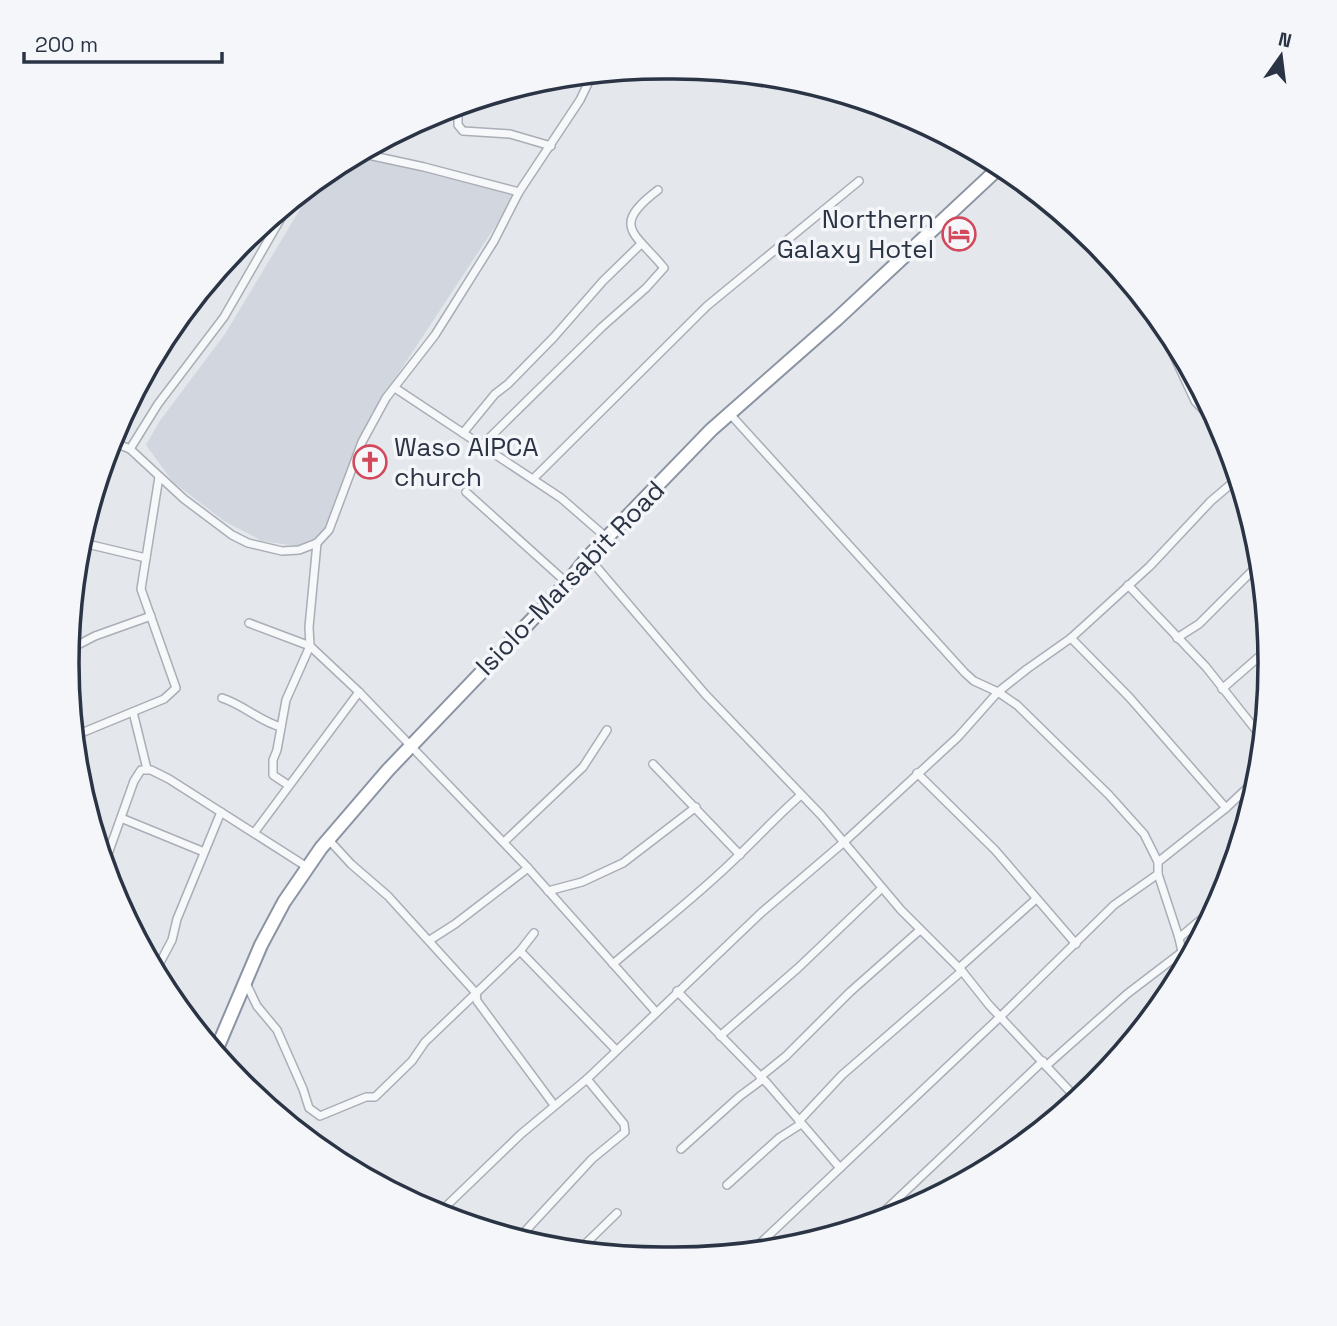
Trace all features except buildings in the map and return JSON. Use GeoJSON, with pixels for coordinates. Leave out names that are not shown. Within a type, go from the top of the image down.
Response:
{"type":"FeatureCollection","features":[{"type":"Feature","properties":{"kind":"highway","name":"Isiolo-Marsabit Road"},"geometry":{"type":"LineString","coordinates":[[217,1039],[284,902],[307,867],[328,839],[412,745],[567,583],[588,557],[730,414],[993,173]]}},
{"type":"Feature","properties":{"kind":"street"},"geometry":{"type":"LineString","coordinates":[[121,445],[131,449],[159,477],[218,527],[248,543],[288,551],[299,550],[317,542],[325,535],[332,522],[368,429],[386,398],[435,334],[494,242],[519,192],[551,146],[588,84]]}},
{"type":"Feature","properties":{"kind":"street"},"geometry":{"type":"LineString","coordinates":[[458,116],[461,130],[510,134],[551,146]]}},
{"type":"Feature","properties":{"kind":"street"},"geometry":{"type":"LineString","coordinates":[[373,156],[519,192]]}},
{"type":"Feature","properties":{"kind":"street"},"geometry":{"type":"LineString","coordinates":[[533,479],[707,306],[859,181]]}},
{"type":"Feature","properties":{"kind":"street"},"geometry":{"type":"LineString","coordinates":[[481,446],[664,268],[641,244],[631,228],[630,218],[644,201],[658,190]]}},
{"type":"Feature","properties":{"kind":"street"},"geometry":{"type":"LineString","coordinates":[[131,449],[158,404],[224,317],[277,225]]}},
{"type":"Feature","properties":{"kind":"street"},"geometry":{"type":"LineString","coordinates":[[463,433],[495,394],[549,343],[603,281],[641,244]]}},
{"type":"Feature","properties":{"kind":"street"},"geometry":{"type":"LineString","coordinates":[[1188,387],[1197,403]]}},
{"type":"Feature","properties":{"kind":"street"},"geometry":{"type":"LineString","coordinates":[[395,388],[561,498],[607,538]]}},
{"type":"Feature","properties":{"kind":"street"},"geometry":{"type":"LineString","coordinates":[[730,414],[965,673],[974,681],[998,692],[1027,714],[1118,804],[1144,834],[1158,862],[1158,874],[1182,951]]}},
{"type":"Feature","properties":{"kind":"street"},"geometry":{"type":"LineString","coordinates":[[83,732],[164,699],[176,688],[141,589],[159,477]]}},
{"type":"Feature","properties":{"kind":"street"},"geometry":{"type":"LineString","coordinates":[[447,1206],[554,1105],[587,1079],[761,913],[843,843],[958,737],[998,692],[1071,638],[1150,566],[1211,501],[1230,485]]}},
{"type":"Feature","properties":{"kind":"street"},"geometry":{"type":"LineString","coordinates":[[466,492],[567,583]]}},
{"type":"Feature","properties":{"kind":"street"},"geometry":{"type":"LineString","coordinates":[[288,785],[272,772],[286,700],[310,646],[309,627],[317,542]]}},
{"type":"Feature","properties":{"kind":"street"},"geometry":{"type":"LineString","coordinates":[[91,545],[146,558]]}},
{"type":"Feature","properties":{"kind":"street"},"geometry":{"type":"LineString","coordinates":[[588,557],[705,694],[801,795],[920,930],[960,969],[1000,1017],[1070,1092]]}},
{"type":"Feature","properties":{"kind":"street"},"geometry":{"type":"LineString","coordinates":[[1177,638],[1199,624],[1251,572]]}},
{"type":"Feature","properties":{"kind":"street"},"geometry":{"type":"LineString","coordinates":[[1128,585],[1206,667],[1254,728]]}},
{"type":"Feature","properties":{"kind":"street"},"geometry":{"type":"LineString","coordinates":[[79,644],[151,616]]}},
{"type":"Feature","properties":{"kind":"street"},"geometry":{"type":"LineString","coordinates":[[249,624],[310,646],[359,692],[528,867],[655,1012]]}},
{"type":"Feature","properties":{"kind":"street"},"geometry":{"type":"LineString","coordinates":[[1071,638],[1130,698],[1226,808]]}},
{"type":"Feature","properties":{"kind":"street"},"geometry":{"type":"LineString","coordinates":[[1222,689],[1258,658]]}},
{"type":"Feature","properties":{"kind":"street"},"geometry":{"type":"LineString","coordinates":[[254,833],[359,692]]}},
{"type":"Feature","properties":{"kind":"street"},"geometry":{"type":"LineString","coordinates":[[222,698],[238,704],[266,723],[281,727]]}},
{"type":"Feature","properties":{"kind":"street"},"geometry":{"type":"LineString","coordinates":[[133,712],[147,769]]}},
{"type":"Feature","properties":{"kind":"street"},"geometry":{"type":"LineString","coordinates":[[504,842],[583,767],[607,730]]}},
{"type":"Feature","properties":{"kind":"street"},"geometry":{"type":"LineString","coordinates":[[653,764],[740,855]]}},
{"type":"Feature","properties":{"kind":"street"},"geometry":{"type":"LineString","coordinates":[[110,850],[134,781],[141,771],[147,769],[162,775],[307,867]]}},
{"type":"Feature","properties":{"kind":"street"},"geometry":{"type":"LineString","coordinates":[[917,773],[995,850],[1076,944]]}},
{"type":"Feature","properties":{"kind":"street"},"geometry":{"type":"LineString","coordinates":[[1158,862],[1243,792]]}},
{"type":"Feature","properties":{"kind":"street"},"geometry":{"type":"LineString","coordinates":[[613,964],[740,855],[774,818],[801,795]]}},
{"type":"Feature","properties":{"kind":"street"},"geometry":{"type":"LineString","coordinates":[[548,891],[582,882],[623,863],[696,807]]}},
{"type":"Feature","properties":{"kind":"street"},"geometry":{"type":"LineString","coordinates":[[161,961],[172,940],[177,919],[221,812]]}},
{"type":"Feature","properties":{"kind":"street"},"geometry":{"type":"LineString","coordinates":[[121,818],[204,852]]}},
{"type":"Feature","properties":{"kind":"street"},"geometry":{"type":"LineString","coordinates":[[328,839],[430,940],[476,993],[477,1001],[554,1105]]}},
{"type":"Feature","properties":{"kind":"street"},"geometry":{"type":"LineString","coordinates":[[430,940],[456,924],[528,867]]}},
{"type":"Feature","properties":{"kind":"street"},"geometry":{"type":"LineString","coordinates":[[764,1240],[1000,1017],[1114,905],[1158,874]]}},
{"type":"Feature","properties":{"kind":"street"},"geometry":{"type":"LineString","coordinates":[[720,1036],[798,968],[882,888]]}},
{"type":"Feature","properties":{"kind":"street"},"geometry":{"type":"LineString","coordinates":[[727,1185],[800,1122],[842,1076],[1036,899]]}},
{"type":"Feature","properties":{"kind":"street"},"geometry":{"type":"LineString","coordinates":[[1179,937],[1198,922]]}},
{"type":"Feature","properties":{"kind":"street"},"geometry":{"type":"LineString","coordinates":[[681,1149],[762,1078],[850,992],[920,930]]}},
{"type":"Feature","properties":{"kind":"street"},"geometry":{"type":"LineString","coordinates":[[245,980],[257,1006],[277,1030],[309,1108],[320,1115],[375,1097],[412,1061],[425,1042],[520,951],[534,933]]}},
{"type":"Feature","properties":{"kind":"street"},"geometry":{"type":"LineString","coordinates":[[520,951],[616,1050]]}},
{"type":"Feature","properties":{"kind":"street"},"geometry":{"type":"LineString","coordinates":[[891,1205],[1045,1064],[1127,994],[1181,953]]}},
{"type":"Feature","properties":{"kind":"street"},"geometry":{"type":"LineString","coordinates":[[677,991],[762,1078],[840,1168]]}},
{"type":"Feature","properties":{"kind":"street"},"geometry":{"type":"LineString","coordinates":[[526,1230],[592,1159],[625,1132],[624,1124],[587,1079]]}},
{"type":"Feature","properties":{"kind":"street"},"geometry":{"type":"LineString","coordinates":[[588,1242],[617,1213]]}},
{"type":"Feature","properties":{"kind":"shaded area"},"geometry":{"type":"Polygon","coordinates":[[[370,158],[512,195],[508,207],[373,412],[335,524],[320,544],[296,546],[262,541],[224,521],[173,482],[146,445],[159,422],[225,334],[305,200],[370,158]]]}},
{"type":"Feature","properties":{"kind":"place","name":"Northern Galaxy Hotel"},"geometry":{"type":"Point","coordinates":[959,234]}},
{"type":"Feature","properties":{"kind":"place","name":"Waso AIPCA church"},"geometry":{"type":"Point","coordinates":[370,462]}}]}
